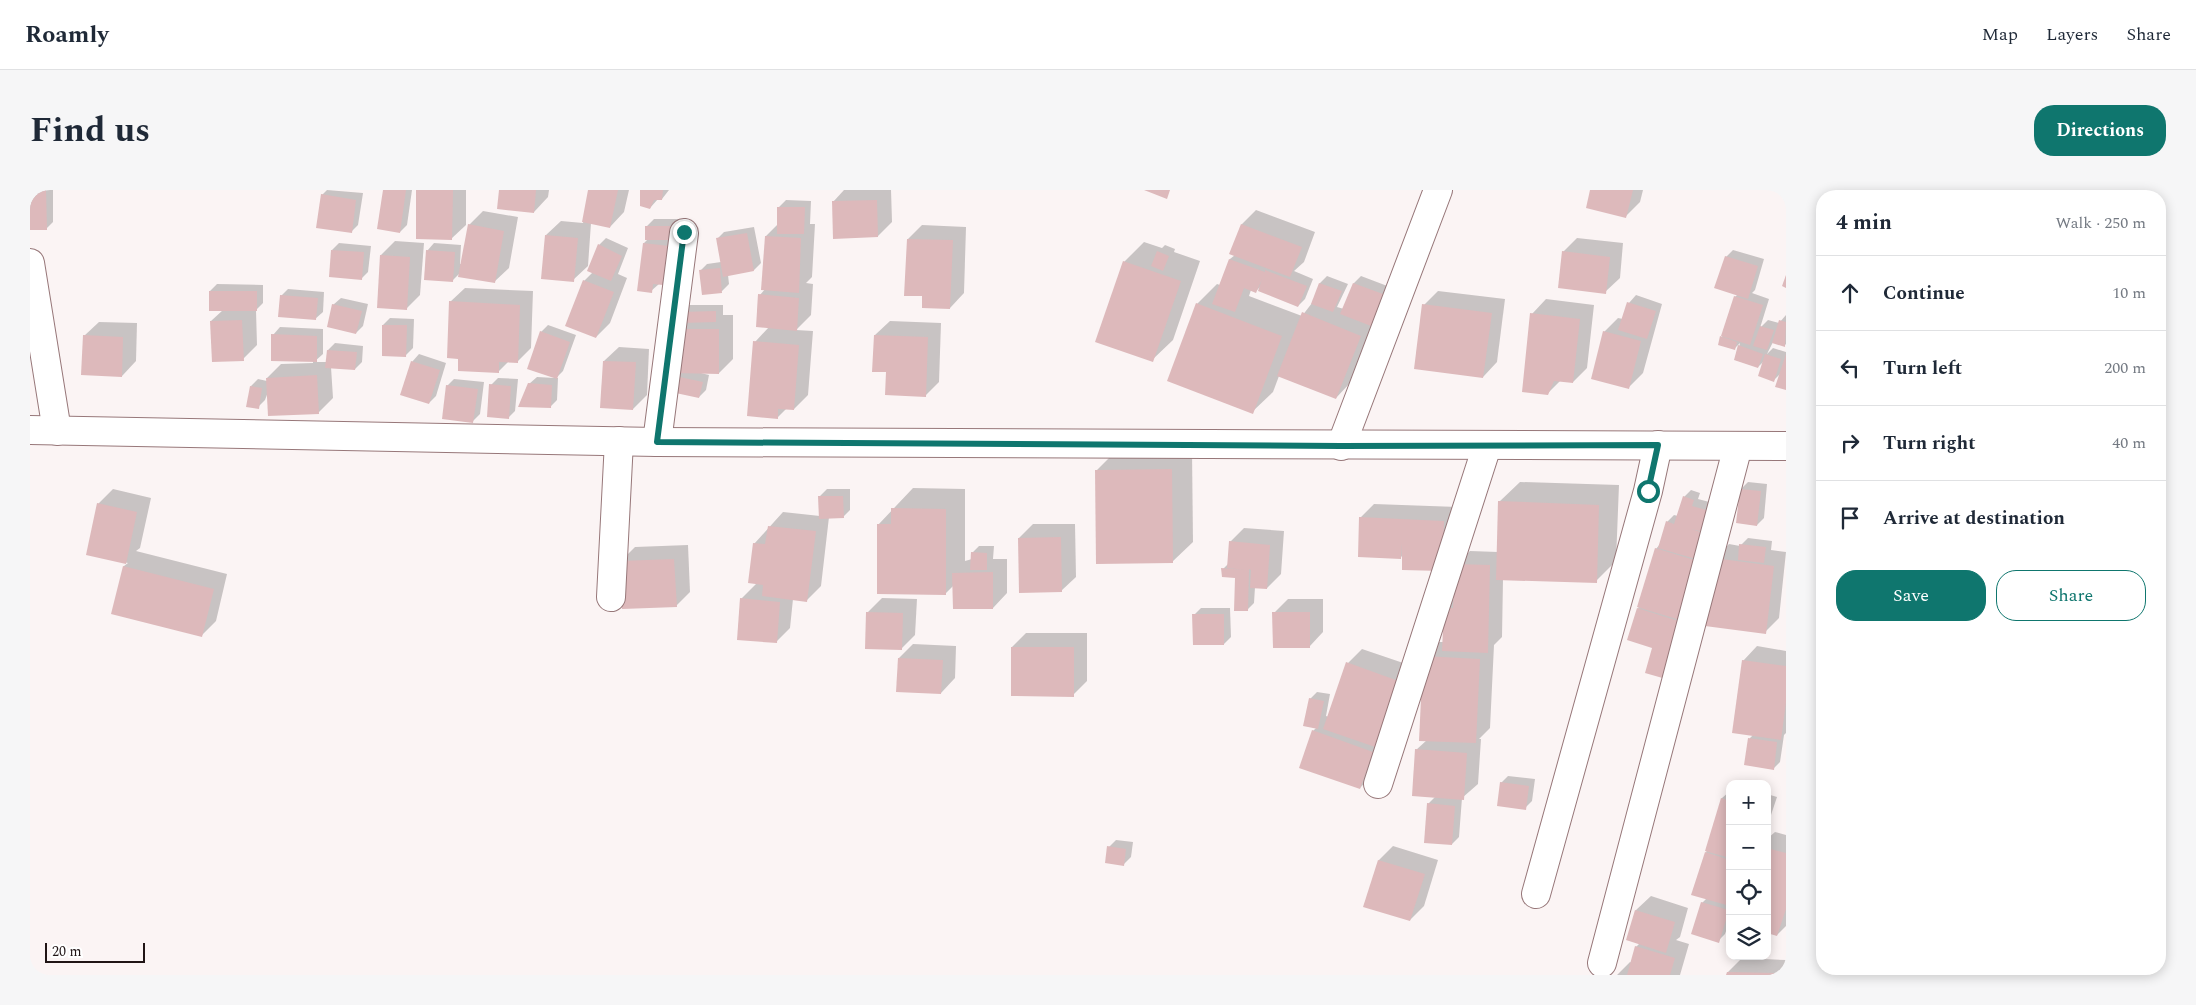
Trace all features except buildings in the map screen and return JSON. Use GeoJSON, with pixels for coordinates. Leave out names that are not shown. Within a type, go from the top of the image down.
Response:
{"type":"FeatureCollection","features":[{"type":"Feature","properties":{"kind":"street"},"geometry":{"type":"LineString","coordinates":[[1341,446],[1438,190]]}},
{"type":"Feature","properties":{"kind":"street"},"geometry":{"type":"LineString","coordinates":[[657,442],[684,232]]}},
{"type":"Feature","properties":{"kind":"street"},"geometry":{"type":"LineString","coordinates":[[30,263],[57,431]]}},
{"type":"Feature","properties":{"kind":"street"},"geometry":{"type":"LineString","coordinates":[[30,430],[657,442],[1341,446],[1786,446]]}},
{"type":"Feature","properties":{"kind":"street"},"geometry":{"type":"LineString","coordinates":[[611,597],[620,441]]}},
{"type":"Feature","properties":{"kind":"street"},"geometry":{"type":"LineString","coordinates":[[1536,894],[1648,491],[1658,445]]}},
{"type":"Feature","properties":{"kind":"street"},"geometry":{"type":"LineString","coordinates":[[1378,784],[1487,446]]}},
{"type":"Feature","properties":{"kind":"street"},"geometry":{"type":"LineString","coordinates":[[1602,963],[1738,446]]}},
{"type":"Feature","properties":{"kind":"route"},"geometry":{"type":"LineString","coordinates":[[684,232],[657,442],[1341,446],[1658,445],[1648,491]]}}]}
